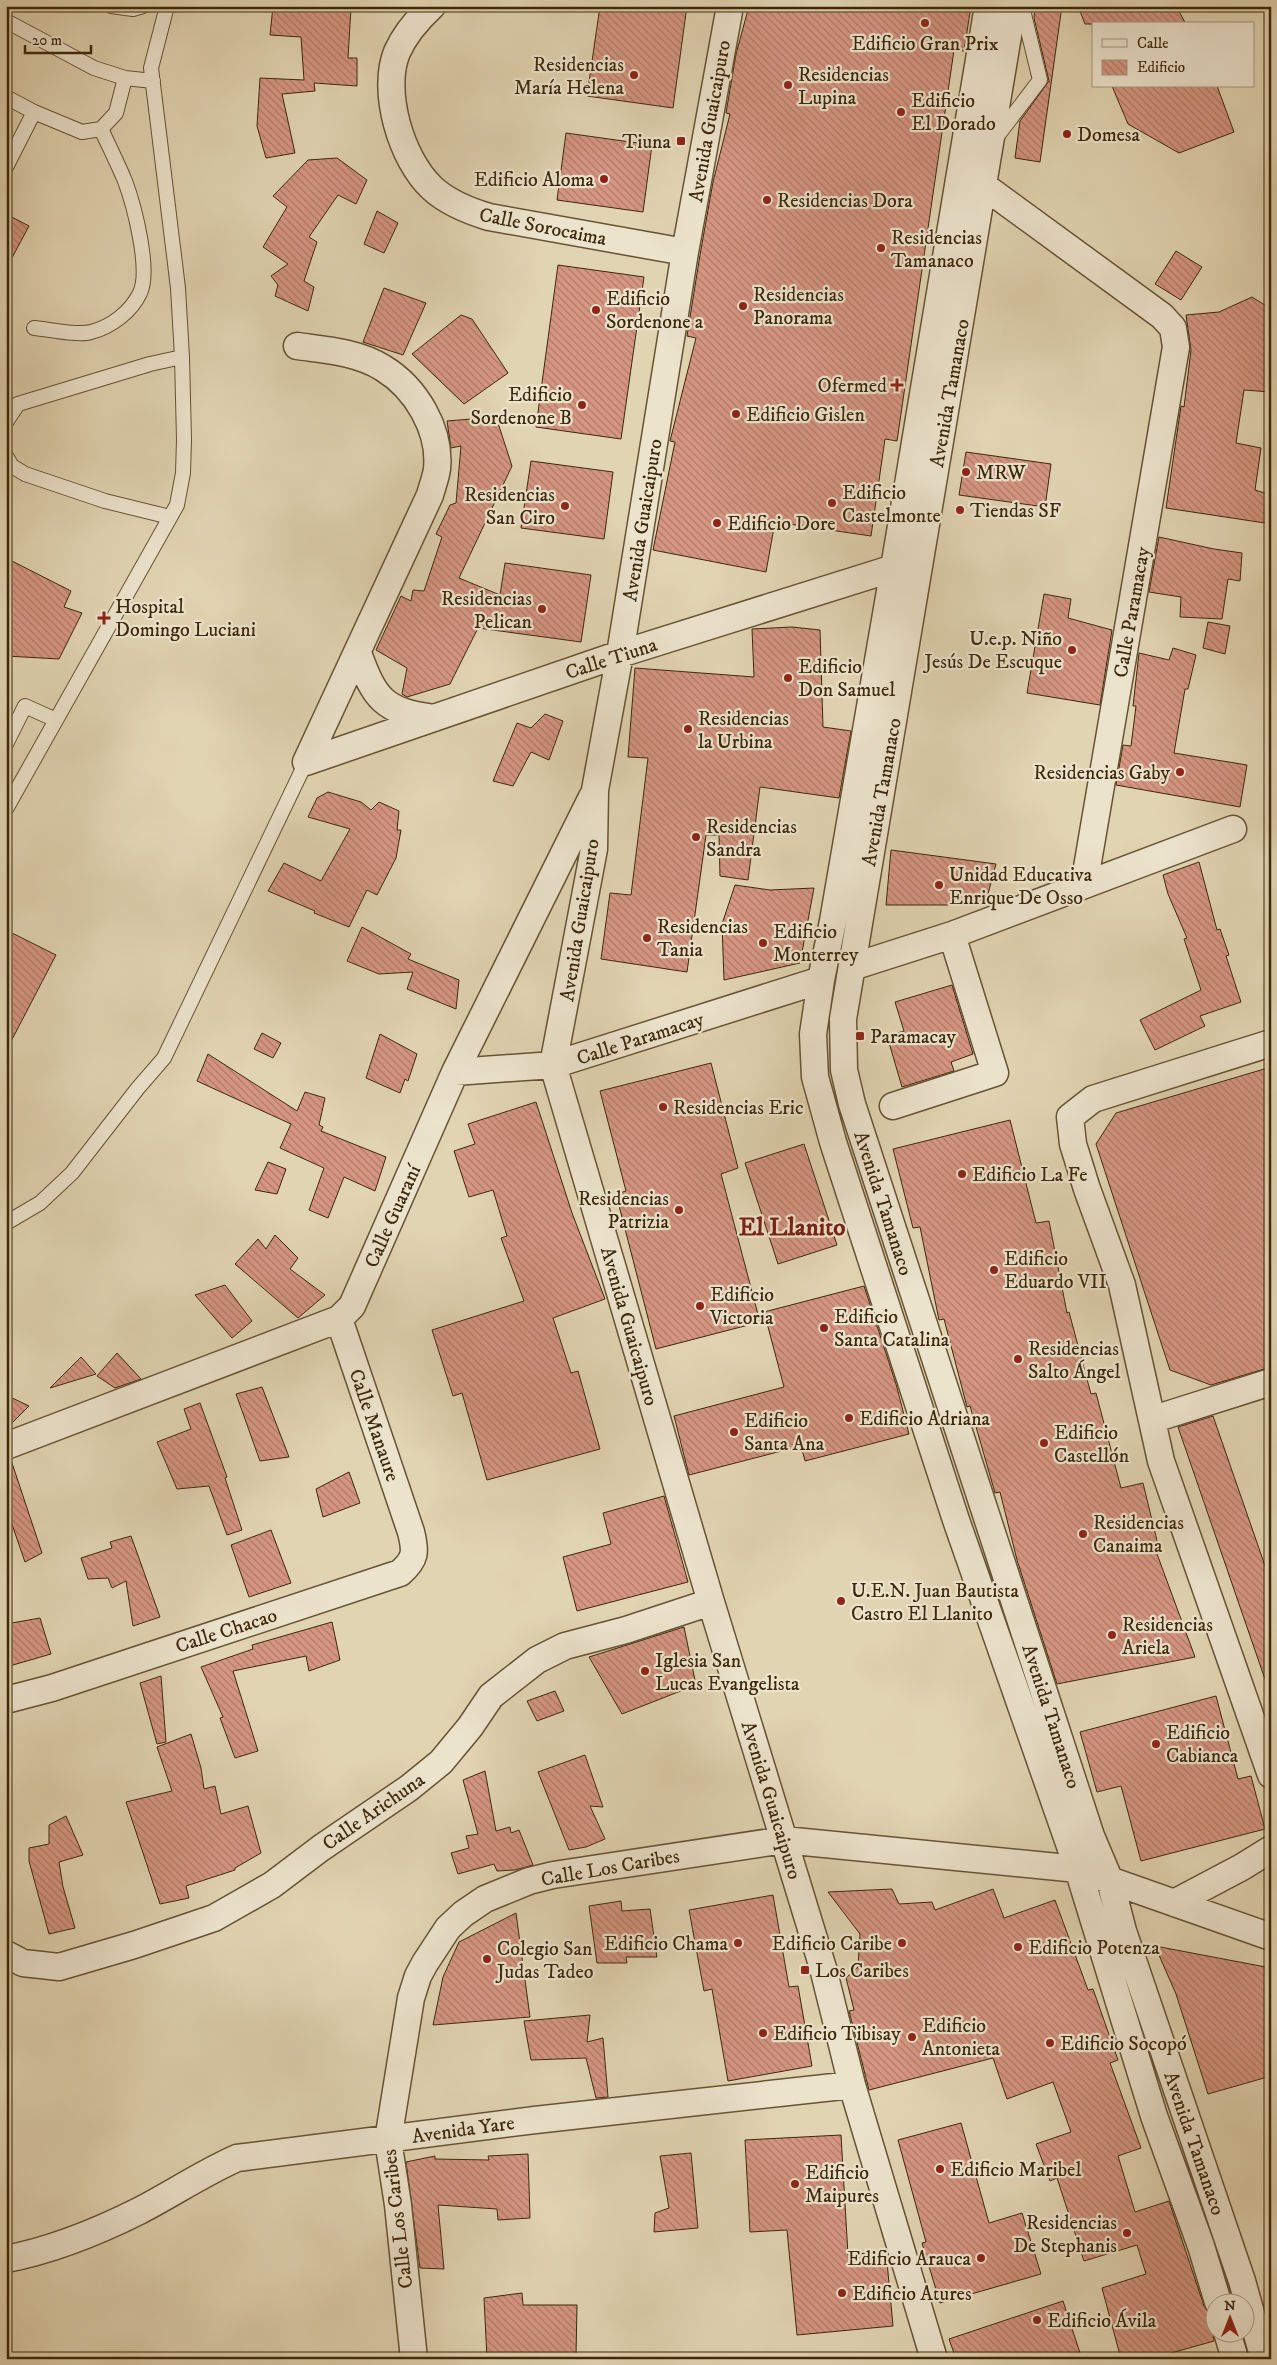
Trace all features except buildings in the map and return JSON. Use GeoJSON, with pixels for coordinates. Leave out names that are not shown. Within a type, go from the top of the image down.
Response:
{"type":"FeatureCollection","features":[{"type":"Feature","properties":{"kind":"street","name":"Calle Sorocaima"},"geometry":{"type":"LineString","coordinates":[[432,6],[419,18],[397,52],[392,73],[392,98],[403,141],[420,173],[431,188],[465,210],[489,217],[685,252]]}},
{"type":"Feature","properties":{"kind":"street","name":"Avenida Guaicaipuro"},"geometry":{"type":"LineString","coordinates":[[730,6],[685,252],[596,790],[594,849],[553,1065],[711,1602],[823,1968],[852,2085],[934,2359]]}},
{"type":"Feature","properties":{"kind":"street","name":"Avenida Tamanaco"},"geometry":{"type":"LineString","coordinates":[[988,6],[894,568],[833,921],[821,980],[814,1034],[815,1077],[821,1102],[956,1520],[1078,1869],[1154,2116],[1201,2246],[1215,2292]]}},
{"type":"Feature","properties":{"kind":"street","name":"Avenida Tamanaco"},"geometry":{"type":"LineString","coordinates":[[1013,6],[843,1019],[842,1045],[844,1070],[852,1104],[1091,1836],[1110,1881],[1123,1931],[1242,2281],[1264,2359]]}},
{"type":"Feature","properties":{"kind":"street","name":"Calle Paramacay"},"geometry":{"type":"LineString","coordinates":[[984,186],[1162,316],[1173,328],[1176,347],[1084,885]]}},
{"type":"Feature","properties":{"kind":"street"},"geometry":{"type":"LineString","coordinates":[[297,346],[344,354],[383,367],[404,383],[418,402],[430,425],[437,450],[437,470],[430,495],[369,625],[358,654],[306,762]]}},
{"type":"Feature","properties":{"kind":"street","name":"Calle Tiuna"},"geometry":{"type":"LineString","coordinates":[[306,762],[620,654],[894,568],[920,566]]}},
{"type":"Feature","properties":{"kind":"street"},"geometry":{"type":"LineString","coordinates":[[358,654],[369,682],[378,696],[395,710],[436,718]]}},
{"type":"Feature","properties":{"kind":"street","name":"Calle Guaraní"},"geometry":{"type":"LineString","coordinates":[[6,1446],[339,1319],[352,1306],[455,1072],[596,790]]}},
{"type":"Feature","properties":{"kind":"street"},"geometry":{"type":"LineString","coordinates":[[852,967],[952,935],[1233,829]]}},
{"type":"Feature","properties":{"kind":"street"},"geometry":{"type":"LineString","coordinates":[[893,1106],[994,1072],[952,935]]}},
{"type":"Feature","properties":{"kind":"street","name":"Calle Paramacay"},"geometry":{"type":"LineString","coordinates":[[455,1072],[553,1065],[821,980]]}},
{"type":"Feature","properties":{"kind":"street"},"geometry":{"type":"LineString","coordinates":[[1271,1044],[1092,1100],[1070,1117],[1073,1144],[1087,1189],[1122,1285],[1154,1419],[1161,1460],[1271,1775]]}},
{"type":"Feature","properties":{"kind":"street","name":"Calle Manaure"},"geometry":{"type":"LineString","coordinates":[[339,1319],[411,1532]]}},
{"type":"Feature","properties":{"kind":"street"},"geometry":{"type":"LineString","coordinates":[[1154,1419],[1271,1382]]}},
{"type":"Feature","properties":{"kind":"street","name":"Calle Chacao"},"geometry":{"type":"LineString","coordinates":[[6,1700],[52,1688],[400,1573],[410,1564],[416,1549],[411,1532]]}},
{"type":"Feature","properties":{"kind":"street","name":"Calle Arichuna"},"geometry":{"type":"LineString","coordinates":[[6,1954],[23,1963],[59,1967],[134,1945],[214,1918],[272,1886],[321,1848],[409,1788],[441,1762],[470,1727],[491,1696],[537,1660],[565,1646],[626,1630],[711,1602]]}},
{"type":"Feature","properties":{"kind":"street","name":"Calle Los Caribes"},"geometry":{"type":"LineString","coordinates":[[414,2359],[398,2205],[388,2140],[403,2037],[418,1976],[448,1928],[463,1914],[485,1899],[528,1881],[553,1875],[784,1840],[1078,1869],[1271,1937]]}},
{"type":"Feature","properties":{"kind":"street"},"geometry":{"type":"LineString","coordinates":[[1174,1903],[1242,1867],[1271,1849]]}},
{"type":"Feature","properties":{"kind":"street","name":"Avenida Yare"},"geometry":{"type":"LineString","coordinates":[[6,2259],[86,2236],[140,2210],[208,2171],[237,2158],[535,2120],[852,2085]]}},
{"type":"Feature","properties":{"kind":"street"},"geometry":{"type":"LineString","coordinates":[[1242,2281],[1271,2309]]}},
{"type":"Feature","properties":{"kind":"street"},"geometry":{"type":"LineString","coordinates":[[1230,2342],[1235,2359]]}},
{"type":"Feature","properties":{"kind":"lane"},"geometry":{"type":"LineString","coordinates":[[110,6],[133,9],[143,6]]}},
{"type":"Feature","properties":{"kind":"lane"},"geometry":{"type":"LineString","coordinates":[[6,809],[177,505],[183,473],[182,357],[178,288],[151,68],[167,6]]}},
{"type":"Feature","properties":{"kind":"lane"},"geometry":{"type":"LineString","coordinates":[[990,145],[1040,80],[1022,6]]}},
{"type":"Feature","properties":{"kind":"lane"},"geometry":{"type":"LineString","coordinates":[[6,22],[94,68],[126,78],[152,81]]}},
{"type":"Feature","properties":{"kind":"lane"},"geometry":{"type":"LineString","coordinates":[[6,97],[34,112],[82,132],[101,129],[116,113],[126,78]]}},
{"type":"Feature","properties":{"kind":"lane"},"geometry":{"type":"LineString","coordinates":[[6,167],[34,112]]}},
{"type":"Feature","properties":{"kind":"lane"},"geometry":{"type":"LineString","coordinates":[[34,328],[89,333],[113,323],[129,310],[141,292],[143,271],[132,208],[125,182],[101,129]]}},
{"type":"Feature","properties":{"kind":"lane"},"geometry":{"type":"LineString","coordinates":[[6,422],[9,414],[18,404],[150,364],[182,357]]}},
{"type":"Feature","properties":{"kind":"lane"},"geometry":{"type":"LineString","coordinates":[[6,456],[12,466],[25,474],[105,501],[170,518]]}},
{"type":"Feature","properties":{"kind":"lane"},"geometry":{"type":"LineString","coordinates":[[6,744],[25,706],[56,720]]}},
{"type":"Feature","properties":{"kind":"lane"},"geometry":{"type":"LineString","coordinates":[[6,1223],[40,1203],[72,1173],[138,1088],[164,1058],[306,762]]}},
{"type":"Feature","properties":{"kind":"place","name":"Edificio Gran Prix"},"geometry":{"type":"Point","coordinates":[925,23]}},
{"type":"Feature","properties":{"kind":"place","name":"Residencias María Helena"},"geometry":{"type":"Point","coordinates":[634,75]}},
{"type":"Feature","properties":{"kind":"place","name":"Residencias Lupina"},"geometry":{"type":"Point","coordinates":[788,85]}},
{"type":"Feature","properties":{"kind":"place","name":"Edificio El Dorado"},"geometry":{"type":"Point","coordinates":[901,112]}},
{"type":"Feature","properties":{"kind":"place","name":"Domesa"},"geometry":{"type":"Point","coordinates":[1067,134]}},
{"type":"Feature","properties":{"kind":"place","name":"Tiuna"},"geometry":{"type":"Point","coordinates":[681,141]}},
{"type":"Feature","properties":{"kind":"place","name":"Edificio Aloma"},"geometry":{"type":"Point","coordinates":[604,179]}},
{"type":"Feature","properties":{"kind":"place","name":"Residencias Dora"},"geometry":{"type":"Point","coordinates":[767,200]}},
{"type":"Feature","properties":{"kind":"place","name":"Residencias Tamanaco"},"geometry":{"type":"Point","coordinates":[881,248]}},
{"type":"Feature","properties":{"kind":"place","name":"Residencias Panorama"},"geometry":{"type":"Point","coordinates":[743,306]}},
{"type":"Feature","properties":{"kind":"place","name":"Edificio Sordenone a"},"geometry":{"type":"Point","coordinates":[596,310]}},
{"type":"Feature","properties":{"kind":"place","name":"Ofermed"},"geometry":{"type":"Point","coordinates":[897,385]}},
{"type":"Feature","properties":{"kind":"place","name":"Edificio Sordenone B"},"geometry":{"type":"Point","coordinates":[582,405]}},
{"type":"Feature","properties":{"kind":"place","name":"Edificio Gislen"},"geometry":{"type":"Point","coordinates":[736,414]}},
{"type":"Feature","properties":{"kind":"place","name":"MRW"},"geometry":{"type":"Point","coordinates":[966,472]}},
{"type":"Feature","properties":{"kind":"place","name":"Edificio Castelmonte"},"geometry":{"type":"Point","coordinates":[832,503]}},
{"type":"Feature","properties":{"kind":"place","name":"Residencias San Ciro"},"geometry":{"type":"Point","coordinates":[565,506]}},
{"type":"Feature","properties":{"kind":"place","name":"Tiendas SF"},"geometry":{"type":"Point","coordinates":[960,510]}},
{"type":"Feature","properties":{"kind":"place","name":"Edificio Dore"},"geometry":{"type":"Point","coordinates":[717,523]}},
{"type":"Feature","properties":{"kind":"place","name":"Residencias Pelican"},"geometry":{"type":"Point","coordinates":[542,609]}},
{"type":"Feature","properties":{"kind":"place","name":"Hospital Domingo Luciani"},"geometry":{"type":"Point","coordinates":[104,618]}},
{"type":"Feature","properties":{"kind":"place","name":"U.e.p. Niño Jesús De Escuque"},"geometry":{"type":"Point","coordinates":[1072,650]}},
{"type":"Feature","properties":{"kind":"place","name":"Edificio Don Samuel"},"geometry":{"type":"Point","coordinates":[788,678]}},
{"type":"Feature","properties":{"kind":"place","name":"Residencias la Urbina"},"geometry":{"type":"Point","coordinates":[688,729]}},
{"type":"Feature","properties":{"kind":"place","name":"Residencias Gaby"},"geometry":{"type":"Point","coordinates":[1180,772]}},
{"type":"Feature","properties":{"kind":"place","name":"Residencias Sandra"},"geometry":{"type":"Point","coordinates":[696,837]}},
{"type":"Feature","properties":{"kind":"place","name":"Unidad Educativa Enrique De Osso"},"geometry":{"type":"Point","coordinates":[939,885]}},
{"type":"Feature","properties":{"kind":"place","name":"Residencias Tania"},"geometry":{"type":"Point","coordinates":[647,938]}},
{"type":"Feature","properties":{"kind":"place","name":"Edificio Monterrey"},"geometry":{"type":"Point","coordinates":[763,943]}},
{"type":"Feature","properties":{"kind":"place","name":"Paramacay"},"geometry":{"type":"Point","coordinates":[860,1036]}},
{"type":"Feature","properties":{"kind":"place","name":"Residencias Eric"},"geometry":{"type":"Point","coordinates":[663,1107]}},
{"type":"Feature","properties":{"kind":"place","name":"Edificio La Fe"},"geometry":{"type":"Point","coordinates":[962,1174]}},
{"type":"Feature","properties":{"kind":"place","name":"Residencias Patrizia"},"geometry":{"type":"Point","coordinates":[679,1210]}},
{"type":"Feature","properties":{"kind":"place","name":"Edificio Eduardo VII"},"geometry":{"type":"Point","coordinates":[994,1270]}},
{"type":"Feature","properties":{"kind":"place","name":"Edificio Victoria"},"geometry":{"type":"Point","coordinates":[700,1306]}},
{"type":"Feature","properties":{"kind":"place","name":"Edificio Santa Catalina"},"geometry":{"type":"Point","coordinates":[824,1328]}},
{"type":"Feature","properties":{"kind":"place","name":"Residencias Salto Ángel"},"geometry":{"type":"Point","coordinates":[1018,1359]}},
{"type":"Feature","properties":{"kind":"place","name":"Edificio Adriana"},"geometry":{"type":"Point","coordinates":[849,1418]}},
{"type":"Feature","properties":{"kind":"place","name":"Edificio Santa Ana"},"geometry":{"type":"Point","coordinates":[734,1432]}},
{"type":"Feature","properties":{"kind":"place","name":"Edificio Castellón"},"geometry":{"type":"Point","coordinates":[1044,1443]}},
{"type":"Feature","properties":{"kind":"place","name":"Residencias Canaima"},"geometry":{"type":"Point","coordinates":[1083,1534]}},
{"type":"Feature","properties":{"kind":"place","name":"U.E.N. Juan Bautista Castro El Llanito"},"geometry":{"type":"Point","coordinates":[841,1601]}},
{"type":"Feature","properties":{"kind":"place","name":"Residencias Ariela"},"geometry":{"type":"Point","coordinates":[1112,1635]}},
{"type":"Feature","properties":{"kind":"place","name":"Iglesia San Lucas Evangelista"},"geometry":{"type":"Point","coordinates":[645,1671]}},
{"type":"Feature","properties":{"kind":"place","name":"Edificio Cabianca"},"geometry":{"type":"Point","coordinates":[1156,1744]}},
{"type":"Feature","properties":{"kind":"place","name":"Edificio Chama"},"geometry":{"type":"Point","coordinates":[738,1943]}},
{"type":"Feature","properties":{"kind":"place","name":"Edificio Caribe"},"geometry":{"type":"Point","coordinates":[902,1943]}},
{"type":"Feature","properties":{"kind":"place","name":"Edificio Potenza"},"geometry":{"type":"Point","coordinates":[1018,1947]}},
{"type":"Feature","properties":{"kind":"place","name":"Colegio San Judas Tadeo"},"geometry":{"type":"Point","coordinates":[487,1959]}},
{"type":"Feature","properties":{"kind":"place","name":"Los Caribes"},"geometry":{"type":"Point","coordinates":[805,1970]}},
{"type":"Feature","properties":{"kind":"place","name":"Edificio Tibisay"},"geometry":{"type":"Point","coordinates":[763,2033]}},
{"type":"Feature","properties":{"kind":"place","name":"Edificio Antonieta"},"geometry":{"type":"Point","coordinates":[912,2037]}},
{"type":"Feature","properties":{"kind":"place","name":"Edificio Socopó"},"geometry":{"type":"Point","coordinates":[1050,2043]}},
{"type":"Feature","properties":{"kind":"place","name":"Edificio Maribel"},"geometry":{"type":"Point","coordinates":[940,2169]}},
{"type":"Feature","properties":{"kind":"place","name":"Edificio Maipures"},"geometry":{"type":"Point","coordinates":[795,2184]}},
{"type":"Feature","properties":{"kind":"place","name":"Residencias De Stephanis"},"geometry":{"type":"Point","coordinates":[1127,2233]}},
{"type":"Feature","properties":{"kind":"place","name":"Edificio Arauca"},"geometry":{"type":"Point","coordinates":[981,2258]}},
{"type":"Feature","properties":{"kind":"place","name":"Edificio Atures"},"geometry":{"type":"Point","coordinates":[842,2293]}},
{"type":"Feature","properties":{"kind":"place","name":"Edificio Ávila"},"geometry":{"type":"Point","coordinates":[1037,2320]}},
{"type":"Feature","properties":{"kind":"district","name":"El Llanito"},"geometry":{"type":"Point","coordinates":[792,1226]}}]}
